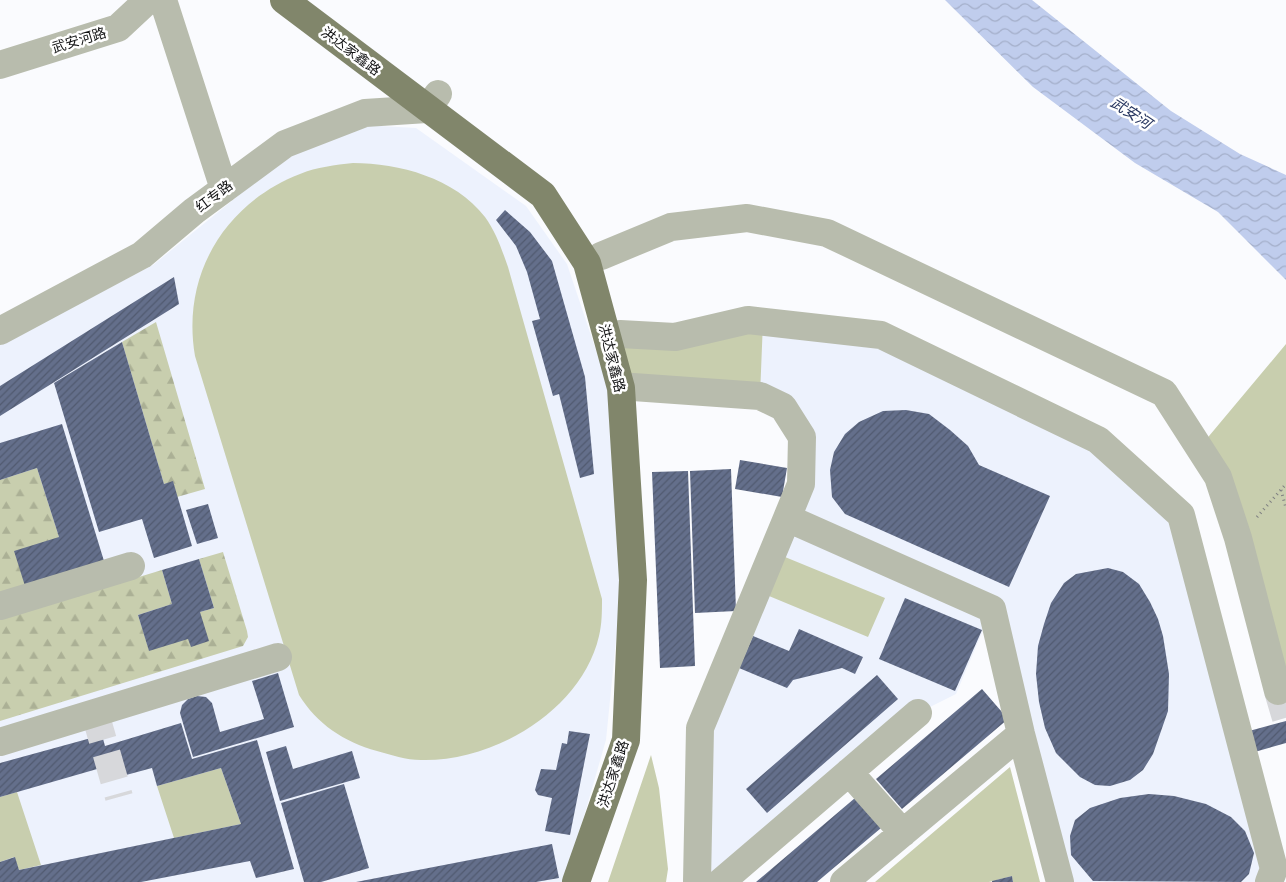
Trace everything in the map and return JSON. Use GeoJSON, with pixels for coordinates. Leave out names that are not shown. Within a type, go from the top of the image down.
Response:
{"type":"FeatureCollection","features":[{"type":"Feature","properties":{"kind":"main road","name":"洪达家鑫路"},"geometry":{"type":"LineString","coordinates":[[284,0],[552,182],[601,256],[633,387],[644,579],[636,747],[594,882]]}},
{"type":"Feature","properties":{"kind":"main road","name":"洪达家鑫路"},"geometry":{"type":"LineString","coordinates":[[308,0],[543,195],[587,263],[621,388],[633,580],[626,740],[576,882]]}},
{"type":"Feature","properties":{"kind":"street","name":"武安河路"},"geometry":{"type":"LineString","coordinates":[[0,65],[118,28],[148,0]]}},
{"type":"Feature","properties":{"kind":"street"},"geometry":{"type":"LineString","coordinates":[[163,0],[224,189]]}},
{"type":"Feature","properties":{"kind":"street","name":"红专路"},"geometry":{"type":"LineString","coordinates":[[0,331],[142,255],[194,211],[285,144],[365,113],[432,101]]}},
{"type":"Feature","properties":{"kind":"street"},"geometry":{"type":"LineString","coordinates":[[601,256],[671,227],[747,218],[826,233],[1164,393],[1218,477],[1238,538],[1278,690]]}},
{"type":"Feature","properties":{"kind":"street"},"geometry":{"type":"LineString","coordinates":[[620,334],[675,337],[748,320],[881,335],[1098,440],[1181,515],[1274,869],[1269,882]]}},
{"type":"Feature","properties":{"kind":"street"},"geometry":{"type":"LineString","coordinates":[[633,387],[760,396],[783,407],[802,437],[801,484],[700,728],[697,882]]}},
{"type":"Feature","properties":{"kind":"street"},"geometry":{"type":"LineString","coordinates":[[786,518],[992,609],[1021,734],[1060,882]]}},
{"type":"Feature","properties":{"kind":"street"},"geometry":{"type":"LineString","coordinates":[[0,606],[131,566]]}},
{"type":"Feature","properties":{"kind":"street"},"geometry":{"type":"LineString","coordinates":[[0,742],[278,657]]}},
{"type":"Feature","properties":{"kind":"street"},"geometry":{"type":"LineString","coordinates":[[720,882],[918,713]]}},
{"type":"Feature","properties":{"kind":"street"},"geometry":{"type":"LineString","coordinates":[[844,882],[1021,734]]}},
{"type":"Feature","properties":{"kind":"street"},"geometry":{"type":"LineString","coordinates":[[849,772],[902,833]]}},
{"type":"Feature","properties":{"kind":"path"},"geometry":{"type":"LineString","coordinates":[[1238,538],[1286,484]]}},
{"type":"Feature","properties":{"kind":"path"},"geometry":{"type":"LineString","coordinates":[[1281,490],[1286,508]]}},
{"type":"Feature","properties":{"kind":"shaded area"},"geometry":{"type":"Polygon","coordinates":[[[363,125],[416,128],[526,206],[567,264],[610,392],[622,581],[606,740],[565,882],[0,882],[0,345],[153,265],[286,157],[363,125]]]}},
{"type":"Feature","properties":{"kind":"shaded area"},"geometry":{"type":"Polygon","coordinates":[[[714,329],[881,335],[1098,440],[1181,515],[1269,882],[1060,882],[992,609],[956,694],[918,713],[721,882],[697,882],[700,728],[787,518],[802,437],[714,329]]]}},
{"type":"Feature","properties":{"kind":"green space"},"geometry":{"type":"Polygon","coordinates":[[[353,163],[389,166],[407,170],[425,175],[442,183],[473,203],[492,229],[508,267],[602,599],[602,618],[599,636],[589,663],[574,687],[554,708],[531,726],[505,741],[477,752],[449,758],[410,759],[353,743],[332,731],[314,715],[299,695],[195,356],[192,326],[195,297],[202,270],[214,246],[230,223],[250,203],[273,187],[313,170],[353,163]]]}},
{"type":"Feature","properties":{"kind":"green space"},"geometry":{"type":"Polygon","coordinates":[[[763,321],[760,396],[633,387],[620,334],[763,321]]]}},
{"type":"Feature","properties":{"kind":"green space"},"geometry":{"type":"Polygon","coordinates":[[[156,322],[205,489],[177,497],[173,482],[164,484],[122,342],[156,322]]]}},
{"type":"Feature","properties":{"kind":"green space"},"geometry":{"type":"Polygon","coordinates":[[[1286,344],[1286,718],[1199,448],[1286,344]]]}},
{"type":"Feature","properties":{"kind":"green space"},"geometry":{"type":"Polygon","coordinates":[[[37,468],[59,537],[25,586],[0,593],[0,480],[37,468]]]}},
{"type":"Feature","properties":{"kind":"green space"},"geometry":{"type":"Polygon","coordinates":[[[223,552],[247,631],[248,637],[243,646],[0,721],[0,619],[162,570],[172,604],[138,615],[149,650],[200,612],[214,608],[199,559],[223,552]]]}},
{"type":"Feature","properties":{"kind":"green space"},"geometry":{"type":"Polygon","coordinates":[[[785,557],[885,598],[868,637],[769,596],[785,557]]]}},
{"type":"Feature","properties":{"kind":"green space"},"geometry":{"type":"Polygon","coordinates":[[[651,755],[659,788],[668,869],[666,882],[608,882],[651,755]]]}},
{"type":"Feature","properties":{"kind":"green space"},"geometry":{"type":"Polygon","coordinates":[[[1010,767],[1040,882],[1013,882],[1012,876],[989,882],[875,882],[1010,767]]]}},
{"type":"Feature","properties":{"kind":"green space"},"geometry":{"type":"Polygon","coordinates":[[[221,768],[241,824],[174,838],[157,786],[221,768]]]}},
{"type":"Feature","properties":{"kind":"green space"},"geometry":{"type":"Polygon","coordinates":[[[17,792],[41,865],[19,870],[14,857],[0,862],[0,797],[17,792]]]}},
{"type":"Feature","properties":{"kind":"water","name":"武安河"},"geometry":{"type":"Polygon","coordinates":[[[945,0],[1032,0],[1171,111],[1240,154],[1286,175],[1286,280],[1218,212],[1135,163],[1033,87],[945,0]]]}},
{"type":"Feature","properties":{"kind":"building"},"geometry":{"type":"Polygon","coordinates":[[[505,210],[530,232],[552,261],[585,377],[594,474],[580,478],[559,394],[553,396],[532,321],[540,319],[527,272],[516,246],[496,220],[505,210]]]}},
{"type":"Feature","properties":{"kind":"building"},"geometry":{"type":"Polygon","coordinates":[[[174,277],[179,304],[0,416],[0,386],[174,277]]]}},
{"type":"Feature","properties":{"kind":"building"},"geometry":{"type":"Polygon","coordinates":[[[122,342],[164,484],[173,481],[192,546],[154,558],[142,519],[99,532],[54,383],[122,342]]]}},
{"type":"Feature","properties":{"kind":"building"},"geometry":{"type":"Polygon","coordinates":[[[906,410],[929,414],[968,446],[979,465],[1050,496],[1009,587],[845,514],[832,497],[830,470],[834,452],[845,434],[859,422],[883,411],[906,410]]]}},
{"type":"Feature","properties":{"kind":"building"},"geometry":{"type":"Polygon","coordinates":[[[62,424],[104,561],[25,586],[14,551],[59,537],[37,468],[0,480],[0,443],[62,424]]]}},
{"type":"Feature","properties":{"kind":"building"},"geometry":{"type":"Polygon","coordinates":[[[740,460],[787,468],[782,497],[735,489],[740,460]]]}},
{"type":"Feature","properties":{"kind":"building"},"geometry":{"type":"Polygon","coordinates":[[[731,469],[736,611],[695,613],[690,471],[731,469]]]}},
{"type":"Feature","properties":{"kind":"building"},"geometry":{"type":"Polygon","coordinates":[[[688,471],[695,666],[660,668],[652,472],[688,471]]]}},
{"type":"Feature","properties":{"kind":"building"},"geometry":{"type":"Polygon","coordinates":[[[208,504],[218,538],[197,544],[186,510],[208,504]]]}},
{"type":"Feature","properties":{"kind":"building"},"geometry":{"type":"Polygon","coordinates":[[[199,559],[214,608],[200,612],[209,641],[191,647],[188,639],[149,651],[138,615],[172,604],[162,570],[199,559]]]}},
{"type":"Feature","properties":{"kind":"building"},"geometry":{"type":"Polygon","coordinates":[[[1108,568],[1123,572],[1139,584],[1150,602],[1163,636],[1169,674],[1168,711],[1153,754],[1143,770],[1130,780],[1110,786],[1095,785],[1080,777],[1056,753],[1045,728],[1039,702],[1036,674],[1038,646],[1044,624],[1051,603],[1064,583],[1076,574],[1108,568]]]}},
{"type":"Feature","properties":{"kind":"building"},"geometry":{"type":"Polygon","coordinates":[[[905,598],[982,630],[955,691],[879,659],[905,598]]]}},
{"type":"Feature","properties":{"kind":"building"},"geometry":{"type":"Polygon","coordinates":[[[799,629],[863,657],[855,674],[842,668],[793,680],[787,688],[739,668],[753,636],[789,651],[799,629]]]}},
{"type":"Feature","properties":{"kind":"building"},"geometry":{"type":"Polygon","coordinates":[[[278,673],[294,727],[193,757],[180,713],[182,705],[188,699],[197,696],[206,697],[212,703],[220,732],[264,719],[252,681],[278,673]]]}},
{"type":"Feature","properties":{"kind":"building"},"geometry":{"type":"Polygon","coordinates":[[[877,675],[898,699],[767,813],[746,789],[877,675]]]}},
{"type":"Feature","properties":{"kind":"building"},"geometry":{"type":"Polygon","coordinates":[[[982,689],[1008,719],[902,809],[876,779],[982,689]]]}},
{"type":"Feature","properties":{"kind":"building"},"geometry":{"type":"Polygon","coordinates":[[[1286,721],[1286,743],[1244,755],[1238,734],[1286,721]]]}},
{"type":"Feature","properties":{"kind":"building"},"geometry":{"type":"Polygon","coordinates":[[[181,723],[192,759],[257,740],[294,869],[256,878],[250,861],[141,882],[0,882],[0,862],[15,857],[19,870],[241,824],[221,768],[157,786],[152,768],[115,778],[111,765],[0,797],[0,763],[102,735],[105,746],[181,723]]]}},
{"type":"Feature","properties":{"kind":"building"},"geometry":{"type":"Polygon","coordinates":[[[569,731],[590,734],[570,835],[545,831],[552,798],[538,795],[535,790],[541,769],[556,770],[562,743],[567,744],[569,731]]]}},
{"type":"Feature","properties":{"kind":"building"},"geometry":{"type":"Polygon","coordinates":[[[286,746],[293,769],[352,751],[360,778],[280,801],[266,752],[286,746]]]}},
{"type":"Feature","properties":{"kind":"building"},"geometry":{"type":"Polygon","coordinates":[[[344,784],[369,868],[321,882],[304,882],[281,803],[344,784]]]}},
{"type":"Feature","properties":{"kind":"building"},"geometry":{"type":"Polygon","coordinates":[[[1149,794],[1174,796],[1206,804],[1231,817],[1245,831],[1254,853],[1249,874],[1241,882],[1093,881],[1071,855],[1070,836],[1075,820],[1090,808],[1120,798],[1149,794]]]}},
{"type":"Feature","properties":{"kind":"building"},"geometry":{"type":"Polygon","coordinates":[[[855,798],[881,828],[817,882],[756,882],[855,798]]]}},
{"type":"Feature","properties":{"kind":"building"},"geometry":{"type":"Polygon","coordinates":[[[552,844],[559,878],[536,882],[356,882],[552,844]]]}},
{"type":"Feature","properties":{"kind":"building"},"geometry":{"type":"Polygon","coordinates":[[[1012,876],[1013,882],[992,882],[992,881],[1012,876]]]}},
{"type":"Feature","properties":{"kind":"tunnel"},"geometry":{"type":"LineString","coordinates":[[1278,691],[1286,718]]}},
{"type":"Feature","properties":{"kind":"tunnel"},"geometry":{"type":"LineString","coordinates":[[95,713],[119,797]]}}]}
